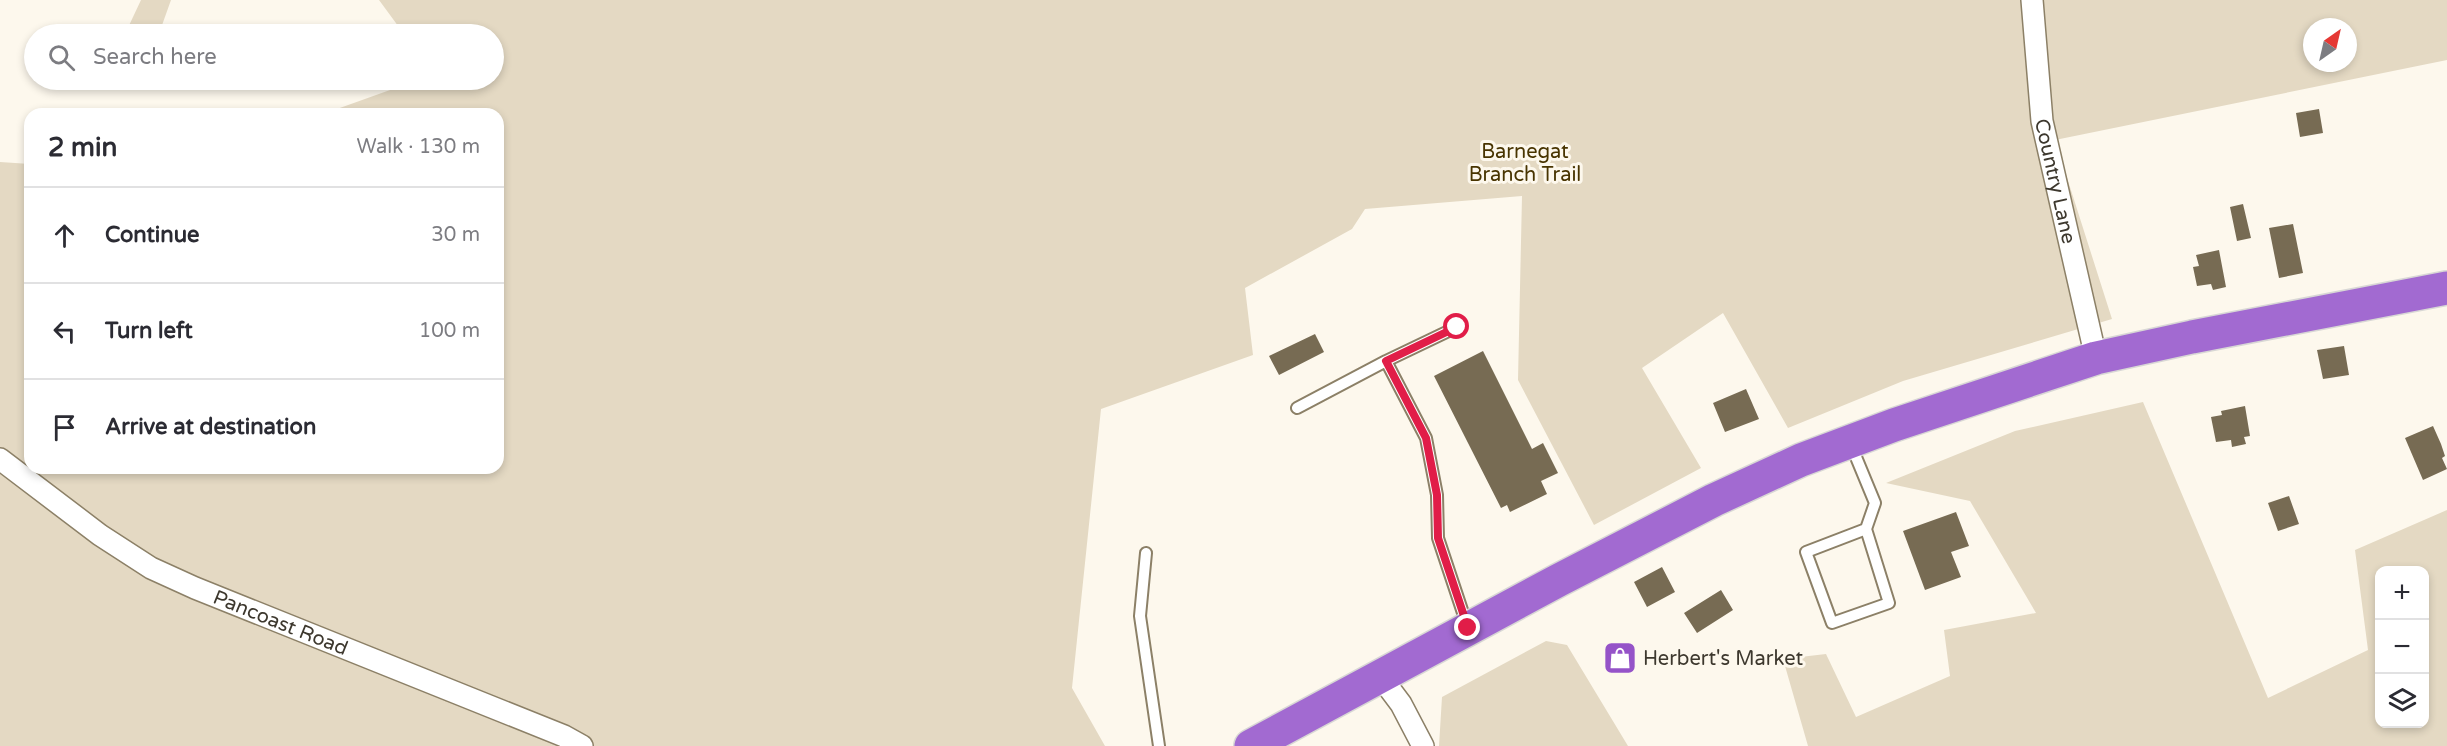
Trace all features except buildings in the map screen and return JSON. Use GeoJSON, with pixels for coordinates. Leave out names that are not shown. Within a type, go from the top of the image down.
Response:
{"type":"FeatureCollection","features":[{"type":"Feature","properties":{"kind":"highway"},"geometry":{"type":"LineString","coordinates":[[1258,744],[1468,628],[1714,500],[1802,460],[1894,425],[2096,358],[2192,337],[2447,288]]}},
{"type":"Feature","properties":{"kind":"street","name":"Country Lane"},"geometry":{"type":"LineString","coordinates":[[2032,0],[2042,121],[2096,358]]}},
{"type":"Feature","properties":{"kind":"street","name":"Pancoast Road"},"geometry":{"type":"LineString","coordinates":[[0,459],[100,535],[151,568],[195,588],[564,736],[582,746]]}},
{"type":"Feature","properties":{"kind":"street"},"geometry":{"type":"LineString","coordinates":[[1380,676],[1401,704],[1423,746]]}},
{"type":"Feature","properties":{"kind":"lane"},"geometry":{"type":"LineString","coordinates":[[1297,408],[1457,327]]}},
{"type":"Feature","properties":{"kind":"lane"},"geometry":{"type":"LineString","coordinates":[[1386,361],[1426,438],[1437,495],[1438,538],[1468,628]]}},
{"type":"Feature","properties":{"kind":"lane"},"geometry":{"type":"LineString","coordinates":[[1849,442],[1875,503],[1866,529],[1889,603],[1832,623],[1806,552],[1866,529]]}},
{"type":"Feature","properties":{"kind":"lane"},"geometry":{"type":"LineString","coordinates":[[1146,554],[1140,616],[1159,746]]}},
{"type":"Feature","properties":{"kind":"green space"},"geometry":{"type":"Polygon","coordinates":[[[141,0],[171,0],[162,24],[130,24],[141,0]]]}},
{"type":"Feature","properties":{"kind":"green space","name":"Barnegat Branch Trail"},"geometry":{"type":"Polygon","coordinates":[[[379,0],[2447,0],[2447,60],[2055,140],[2112,319],[1903,381],[1788,428],[1723,313],[1642,368],[1701,468],[1594,525],[1518,380],[1522,196],[1365,209],[1352,229],[1245,288],[1253,355],[1101,409],[1072,688],[1105,746],[0,746],[0,162],[24,164],[24,474],[504,474],[504,108],[340,108],[390,90],[504,90],[504,24],[397,24],[379,0]]]}},
{"type":"Feature","properties":{"kind":"green space"},"geometry":{"type":"Polygon","coordinates":[[[2143,402],[2268,698],[2368,650],[2355,550],[2447,510],[2447,746],[1808,746],[1783,659],[1826,654],[1856,717],[1950,676],[1944,630],[2036,613],[1970,501],[1886,483],[2015,431],[2143,402]]]}},
{"type":"Feature","properties":{"kind":"green space"},"geometry":{"type":"Polygon","coordinates":[[[1546,641],[1567,645],[1628,746],[1439,746],[1442,697],[1546,641]]]}},
{"type":"Feature","properties":{"kind":"place","name":"Herbert's Market"},"geometry":{"type":"Point","coordinates":[1620,658]}},
{"type":"Feature","properties":{"kind":"route"},"geometry":{"type":"LineString","coordinates":[[1457,327],[1386,361],[1426,438],[1437,495],[1438,538],[1468,628]]}}]}
